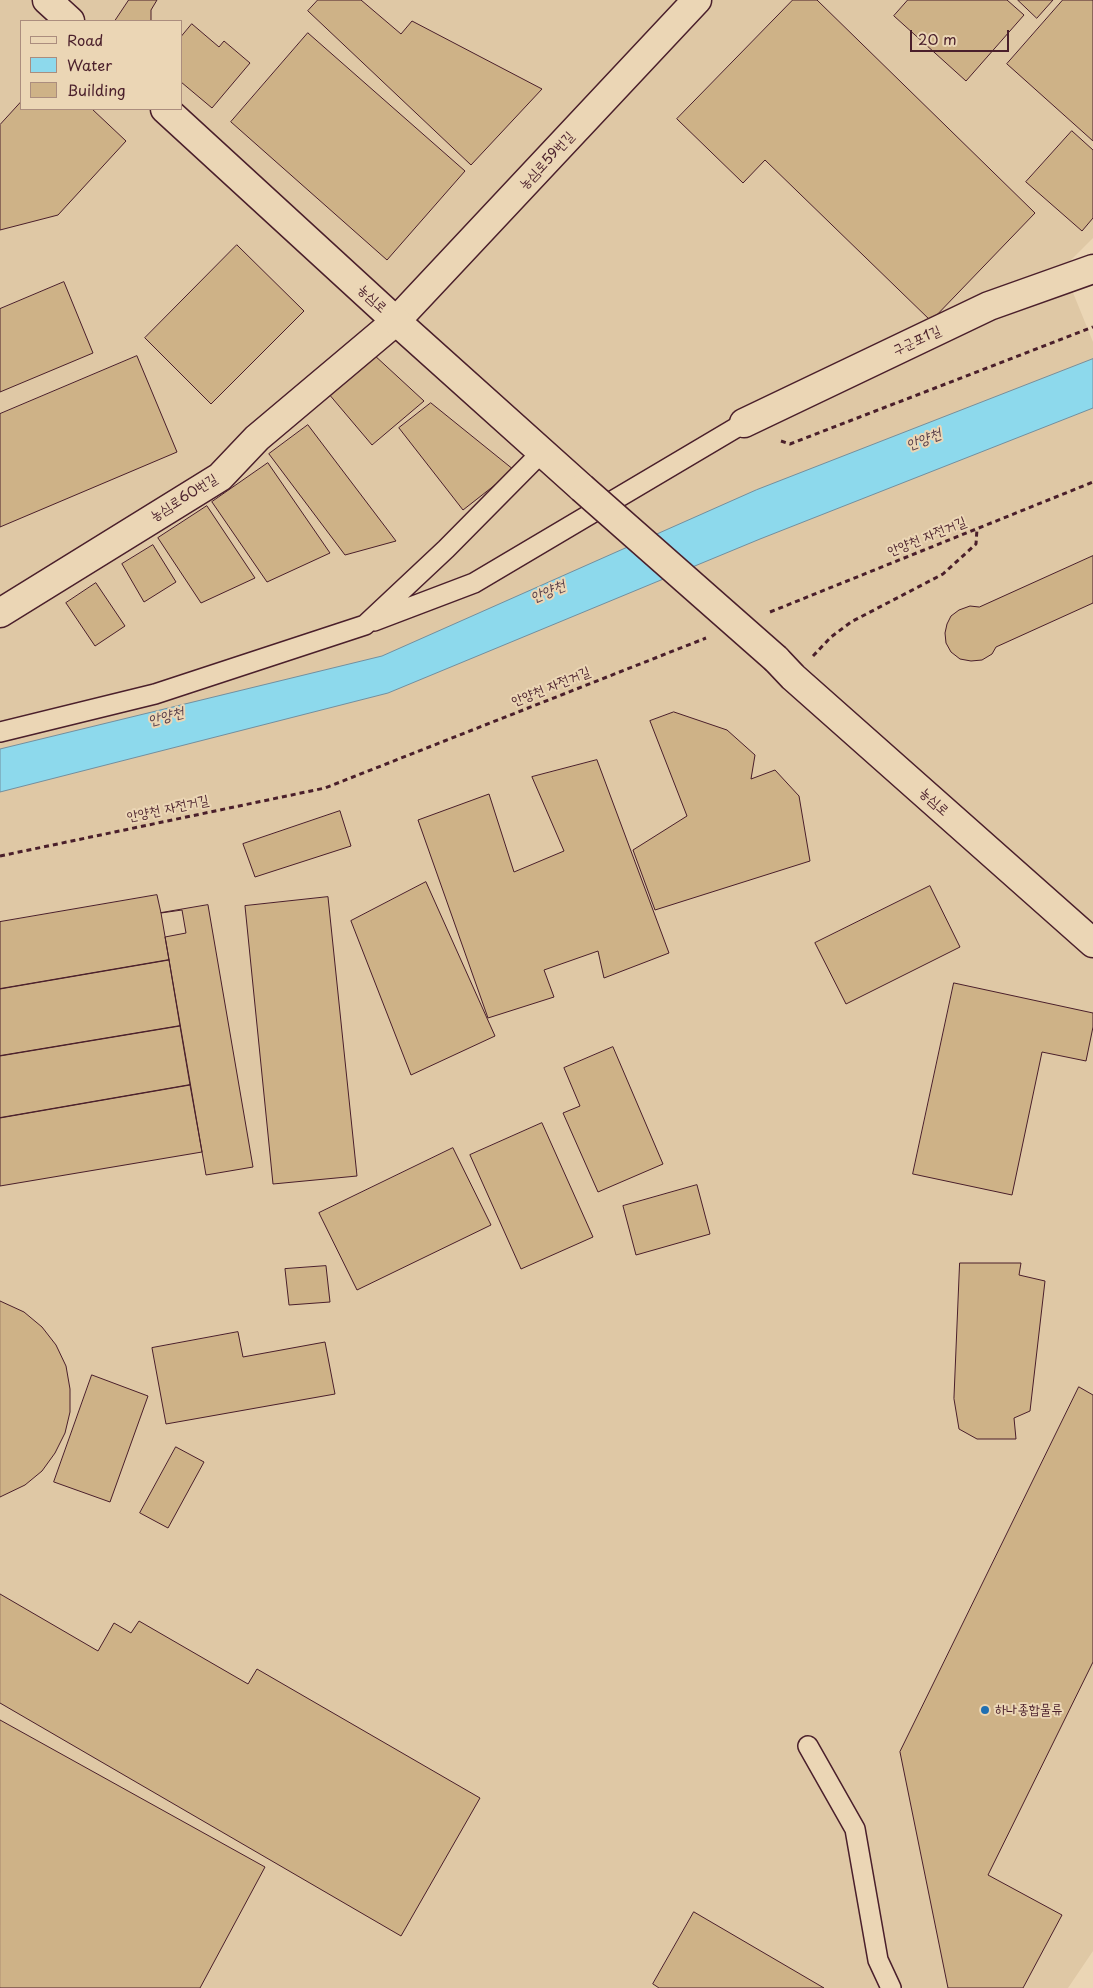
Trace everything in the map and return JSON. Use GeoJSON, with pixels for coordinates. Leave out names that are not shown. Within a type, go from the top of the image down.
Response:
{"type":"FeatureCollection","features":[{"type":"Feature","properties":{"kind":"street"},"geometry":{"type":"LineString","coordinates":[[46,0],[69,20]]}},
{"type":"Feature","properties":{"kind":"street","name":"농심로59번길"},"geometry":{"type":"LineString","coordinates":[[396,321],[697,0]]}},
{"type":"Feature","properties":{"kind":"street","name":"농심로"},"geometry":{"type":"LineString","coordinates":[[166,110],[396,321],[1093,943]]}},
{"type":"Feature","properties":{"kind":"street","name":"구군포1길"},"geometry":{"type":"LineString","coordinates":[[744,423],[989,306],[1093,269]]}},
{"type":"Feature","properties":{"kind":"street","name":"농심로60번길"},"geometry":{"type":"LineString","coordinates":[[0,613],[220,477],[257,438],[396,321]]}},
{"type":"Feature","properties":{"kind":"lane"},"geometry":{"type":"LineString","coordinates":[[0,732],[155,694],[365,625],[474,583],[744,423]]}},
{"type":"Feature","properties":{"kind":"lane"},"geometry":{"type":"LineString","coordinates":[[365,625],[446,549],[542,452]]}},
{"type":"Feature","properties":{"kind":"lane"},"geometry":{"type":"LineString","coordinates":[[808,1746],[855,1829],[878,1960],[891,1988]]}},
{"type":"Feature","properties":{"kind":"path"},"geometry":{"type":"LineString","coordinates":[[744,423],[790,444],[1093,327]]}},
{"type":"Feature","properties":{"kind":"path","name":"안양천 자전거길"},"geometry":{"type":"LineString","coordinates":[[767,614],[1093,482]]}},
{"type":"Feature","properties":{"kind":"path"},"geometry":{"type":"LineString","coordinates":[[785,668],[851,622],[943,574],[976,544],[977,529]]}},
{"type":"Feature","properties":{"kind":"path","name":"안양천 자전거길"},"geometry":{"type":"LineString","coordinates":[[0,856],[325,788],[712,636]]}},
{"type":"Feature","properties":{"kind":"shaded area"},"geometry":{"type":"Polygon","coordinates":[[[0,0],[1093,0],[1093,238],[1063,268],[1093,342],[1093,1951],[1068,1988],[0,1988],[0,0]]]}},
{"type":"Feature","properties":{"kind":"water","name":"안양천"},"geometry":{"type":"Polygon","coordinates":[[[1093,359],[1093,408],[760,539],[388,693],[0,792],[0,749],[382,656],[756,490],[1093,359]]]}},
{"type":"Feature","properties":{"kind":"building"},"geometry":{"type":"Polygon","coordinates":[[[129,0],[157,0],[151,10],[151,20],[116,20],[129,0]]]}},
{"type":"Feature","properties":{"kind":"building"},"geometry":{"type":"Polygon","coordinates":[[[318,0],[361,0],[401,34],[412,21],[542,89],[471,165],[308,11],[318,0]]]}},
{"type":"Feature","properties":{"kind":"building"},"geometry":{"type":"Polygon","coordinates":[[[793,0],[817,0],[1035,213],[931,321],[765,160],[743,183],[677,119],[793,0]]]}},
{"type":"Feature","properties":{"kind":"building"},"geometry":{"type":"Polygon","coordinates":[[[908,0],[1007,0],[1024,15],[966,81],[894,16],[908,0]]]}},
{"type":"Feature","properties":{"kind":"building"},"geometry":{"type":"Polygon","coordinates":[[[1018,0],[1053,0],[1037,18],[1018,0]]]}},
{"type":"Feature","properties":{"kind":"building"},"geometry":{"type":"Polygon","coordinates":[[[1063,0],[1093,0],[1093,141],[1007,64],[1063,0]]]}},
{"type":"Feature","properties":{"kind":"building"},"geometry":{"type":"Polygon","coordinates":[[[192,24],[219,47],[224,41],[250,63],[212,108],[182,83],[182,36],[192,24]]]}},
{"type":"Feature","properties":{"kind":"building"},"geometry":{"type":"Polygon","coordinates":[[[308,33],[465,171],[387,260],[231,122],[308,33]]]}},
{"type":"Feature","properties":{"kind":"building"},"geometry":{"type":"Polygon","coordinates":[[[20,103],[20,110],[93,110],[126,141],[58,215],[0,230],[0,125],[20,103]]]}},
{"type":"Feature","properties":{"kind":"building"},"geometry":{"type":"Polygon","coordinates":[[[1072,131],[1093,150],[1093,218],[1082,231],[1026,182],[1072,131]]]}},
{"type":"Feature","properties":{"kind":"building"},"geometry":{"type":"Polygon","coordinates":[[[237,245],[304,311],[211,404],[145,338],[237,245]]]}},
{"type":"Feature","properties":{"kind":"building"},"geometry":{"type":"Polygon","coordinates":[[[64,282],[93,353],[0,392],[0,309],[64,282]]]}},
{"type":"Feature","properties":{"kind":"building"},"geometry":{"type":"Polygon","coordinates":[[[373,354],[424,401],[372,445],[328,393],[373,354]]]}},
{"type":"Feature","properties":{"kind":"building"},"geometry":{"type":"Polygon","coordinates":[[[137,356],[177,452],[0,527],[0,414],[137,356]]]}},
{"type":"Feature","properties":{"kind":"building"},"geometry":{"type":"Polygon","coordinates":[[[431,403],[514,470],[463,510],[399,428],[431,403]]]}},
{"type":"Feature","properties":{"kind":"building"},"geometry":{"type":"Polygon","coordinates":[[[308,425],[396,541],[345,555],[269,454],[308,425]]]}},
{"type":"Feature","properties":{"kind":"building"},"geometry":{"type":"Polygon","coordinates":[[[268,463],[330,553],[267,582],[212,502],[268,463]]]}},
{"type":"Feature","properties":{"kind":"building"},"geometry":{"type":"Polygon","coordinates":[[[207,506],[255,578],[201,603],[158,538],[207,506]]]}},
{"type":"Feature","properties":{"kind":"building"},"geometry":{"type":"Polygon","coordinates":[[[153,545],[176,582],[144,602],[122,564],[153,545]]]}},
{"type":"Feature","properties":{"kind":"building"},"geometry":{"type":"Polygon","coordinates":[[[1093,556],[1093,603],[996,647],[992,654],[982,660],[960,659],[951,652],[946,643],[945,633],[951,616],[959,610],[970,606],[979,607],[1093,556]]]}},
{"type":"Feature","properties":{"kind":"building"},"geometry":{"type":"Polygon","coordinates":[[[96,583],[125,626],[95,646],[66,603],[96,583]]]}},
{"type":"Feature","properties":{"kind":"building"},"geometry":{"type":"Polygon","coordinates":[[[674,712],[727,730],[755,755],[751,779],[775,770],[799,796],[810,861],[655,910],[633,850],[687,816],[650,721],[674,712]]]}},
{"type":"Feature","properties":{"kind":"building"},"geometry":{"type":"Polygon","coordinates":[[[597,760],[669,953],[604,978],[598,951],[544,970],[554,997],[488,1018],[418,820],[489,794],[514,872],[564,851],[532,777],[597,760]]]}},
{"type":"Feature","properties":{"kind":"building"},"geometry":{"type":"Polygon","coordinates":[[[340,811],[351,846],[255,877],[243,844],[340,811]]]}},
{"type":"Feature","properties":{"kind":"building"},"geometry":{"type":"Polygon","coordinates":[[[426,882],[495,1036],[411,1075],[351,921],[426,882]]]}},
{"type":"Feature","properties":{"kind":"building"},"geometry":{"type":"Polygon","coordinates":[[[930,886],[960,947],[846,1004],[815,943],[930,886]]]}},
{"type":"Feature","properties":{"kind":"building"},"geometry":{"type":"Polygon","coordinates":[[[157,895],[161,913],[182,910],[186,933],[165,937],[169,960],[0,989],[0,922],[157,895]]]}},
{"type":"Feature","properties":{"kind":"building"},"geometry":{"type":"Polygon","coordinates":[[[328,897],[357,1176],[273,1184],[245,906],[328,897]]]}},
{"type":"Feature","properties":{"kind":"building"},"geometry":{"type":"Polygon","coordinates":[[[208,905],[253,1167],[206,1175],[161,913],[208,905]]]}},
{"type":"Feature","properties":{"kind":"building"},"geometry":{"type":"Polygon","coordinates":[[[169,960],[180,1026],[0,1056],[0,989],[169,960]]]}},
{"type":"Feature","properties":{"kind":"building"},"geometry":{"type":"Polygon","coordinates":[[[954,983],[1093,1013],[1093,1027],[1086,1061],[1042,1052],[1012,1195],[913,1174],[954,983]]]}},
{"type":"Feature","properties":{"kind":"building"},"geometry":{"type":"Polygon","coordinates":[[[180,1026],[190,1085],[0,1118],[0,1056],[180,1026]]]}},
{"type":"Feature","properties":{"kind":"building"},"geometry":{"type":"Polygon","coordinates":[[[613,1047],[663,1164],[598,1192],[563,1113],[580,1106],[564,1068],[613,1047]]]}},
{"type":"Feature","properties":{"kind":"building"},"geometry":{"type":"Polygon","coordinates":[[[190,1085],[202,1152],[0,1186],[0,1118],[190,1085]]]}},
{"type":"Feature","properties":{"kind":"building"},"geometry":{"type":"Polygon","coordinates":[[[542,1123],[593,1237],[521,1269],[470,1155],[542,1123]]]}},
{"type":"Feature","properties":{"kind":"building"},"geometry":{"type":"Polygon","coordinates":[[[453,1148],[491,1225],[357,1290],[319,1213],[453,1148]]]}},
{"type":"Feature","properties":{"kind":"building"},"geometry":{"type":"Polygon","coordinates":[[[697,1185],[710,1234],[636,1255],[623,1206],[697,1185]]]}},
{"type":"Feature","properties":{"kind":"building"},"geometry":{"type":"Polygon","coordinates":[[[960,1263],[1021,1263],[1019,1275],[1045,1281],[1030,1411],[1014,1418],[1016,1439],[977,1439],[959,1429],[954,1399],[960,1263]]]}},
{"type":"Feature","properties":{"kind":"building"},"geometry":{"type":"Polygon","coordinates":[[[326,1266],[330,1302],[289,1305],[285,1269],[326,1266]]]}},
{"type":"Feature","properties":{"kind":"building"},"geometry":{"type":"Polygon","coordinates":[[[0,1301],[24,1312],[42,1327],[56,1345],[66,1366],[70,1389],[70,1412],[65,1433],[55,1453],[42,1471],[25,1485],[0,1497],[0,1301]]]}},
{"type":"Feature","properties":{"kind":"building"},"geometry":{"type":"Polygon","coordinates":[[[238,1332],[243,1357],[325,1342],[335,1394],[166,1424],[152,1348],[238,1332]]]}},
{"type":"Feature","properties":{"kind":"building"},"geometry":{"type":"Polygon","coordinates":[[[92,1375],[148,1396],[110,1502],[54,1482],[92,1375]]]}},
{"type":"Feature","properties":{"kind":"building"},"geometry":{"type":"Polygon","coordinates":[[[1079,1387],[1093,1395],[1093,1662],[988,1875],[1062,1915],[1023,1988],[948,1988],[900,1752],[1079,1387]]]}},
{"type":"Feature","properties":{"kind":"building"},"geometry":{"type":"Polygon","coordinates":[[[176,1447],[204,1462],[168,1528],[140,1513],[176,1447]]]}},
{"type":"Feature","properties":{"kind":"building"},"geometry":{"type":"Polygon","coordinates":[[[0,1594],[98,1651],[114,1623],[131,1633],[139,1621],[248,1684],[257,1669],[480,1798],[401,1936],[0,1703],[0,1594]]]}},
{"type":"Feature","properties":{"kind":"building"},"geometry":{"type":"Polygon","coordinates":[[[0,1720],[265,1867],[200,1988],[0,1988],[0,1720]]]}},
{"type":"Feature","properties":{"kind":"building"},"geometry":{"type":"Polygon","coordinates":[[[694,1912],[824,1988],[659,1988],[653,1984],[694,1912]]]}},
{"type":"Feature","properties":{"kind":"place","name":"하나종합물류"},"geometry":{"type":"Point","coordinates":[985,1710]}}]}
